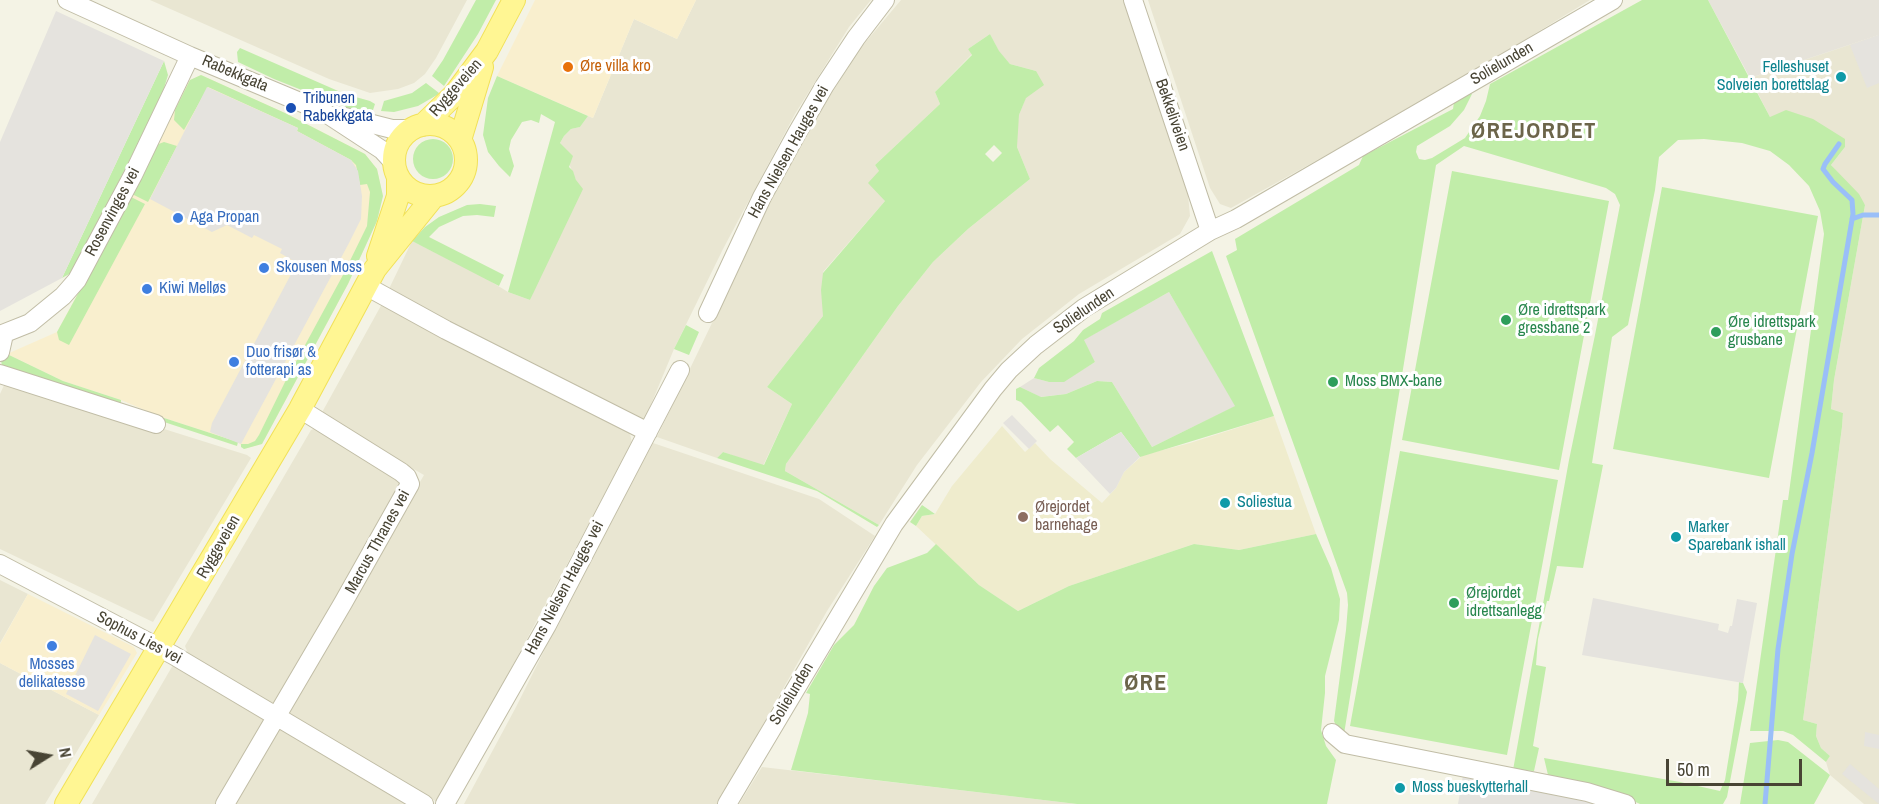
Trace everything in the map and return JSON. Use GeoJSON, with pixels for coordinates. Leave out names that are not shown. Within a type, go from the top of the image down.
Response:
{"type":"FeatureCollection","features":[{"type":"Feature","properties":{"kind":"main road","name":"Ryggeveien"},"geometry":{"type":"LineString","coordinates":[[417,127],[455,94],[487,51],[514,0]]}},
{"type":"Feature","properties":{"kind":"main road","name":"Ryggeveien"},"geometry":{"type":"LineString","coordinates":[[460,140],[487,51]]}},
{"type":"Feature","properties":{"kind":"main road"},"geometry":{"type":"LineString","coordinates":[[434,124],[453,132],[460,140],[466,160],[464,174],[453,188],[434,196],[417,193],[405,186],[396,170],[397,147],[403,136],[417,127],[434,124]]}},
{"type":"Feature","properties":{"kind":"main road","name":"Ryggeveien"},"geometry":{"type":"LineString","coordinates":[[370,278],[398,196],[396,170]]}},
{"type":"Feature","properties":{"kind":"main road","name":"Ryggeveien"},"geometry":{"type":"LineString","coordinates":[[66,804],[300,409],[370,278],[434,196]]}},
{"type":"Feature","properties":{"kind":"street","name":"Rabekkgata"},"geometry":{"type":"LineString","coordinates":[[67,0],[190,56],[324,112],[382,150],[396,170]]}},
{"type":"Feature","properties":{"kind":"street","name":"Hans Nielsen Hauges vei"},"geometry":{"type":"LineString","coordinates":[[708,313],[762,197],[797,133],[856,38],[885,0]]}},
{"type":"Feature","properties":{"kind":"street","name":"Bekkeliveien"},"geometry":{"type":"LineString","coordinates":[[1133,0],[1210,231]]}},
{"type":"Feature","properties":{"kind":"street","name":"Solielunden"},"geometry":{"type":"LineString","coordinates":[[728,804],[894,524],[976,411],[1009,370],[1036,345],[1069,319],[1210,231],[1236,219],[1613,0]]}},
{"type":"Feature","properties":{"kind":"street","name":"Rosenvinges vei"},"geometry":{"type":"LineString","coordinates":[[2,334],[30,322],[63,297],[77,280],[133,175],[190,56]]}},
{"type":"Feature","properties":{"kind":"street"},"geometry":{"type":"LineString","coordinates":[[324,112],[392,129],[417,127]]}},
{"type":"Feature","properties":{"kind":"street"},"geometry":{"type":"LineString","coordinates":[[370,278],[446,330],[648,432]]}},
{"type":"Feature","properties":{"kind":"street"},"geometry":{"type":"LineString","coordinates":[[0,352],[2,334]]}},
{"type":"Feature","properties":{"kind":"street","name":"Hans Nielsen Hauges vei"},"geometry":{"type":"LineString","coordinates":[[445,804],[547,625],[680,370]]}},
{"type":"Feature","properties":{"kind":"street"},"geometry":{"type":"LineString","coordinates":[[0,374],[156,424]]}},
{"type":"Feature","properties":{"kind":"street","name":"Marcus Thranes vei"},"geometry":{"type":"LineString","coordinates":[[225,804],[410,484],[401,472],[300,409]]}},
{"type":"Feature","properties":{"kind":"street","name":"Sophus Lies vei"},"geometry":{"type":"LineString","coordinates":[[0,564],[159,648],[277,715]]}},
{"type":"Feature","properties":{"kind":"street"},"geometry":{"type":"LineString","coordinates":[[277,715],[424,804]]}},
{"type":"Feature","properties":{"kind":"street"},"geometry":{"type":"LineString","coordinates":[[1332,733],[1345,744],[1587,792],[1626,804]]}},
{"type":"Feature","properties":{"kind":"shaded area"},"geometry":{"type":"Polygon","coordinates":[[[150,0],[467,0],[425,74],[414,83],[398,89],[370,93],[329,79],[150,0]]]}},
{"type":"Feature","properties":{"kind":"shaded area"},"geometry":{"type":"Polygon","coordinates":[[[535,0],[696,0],[677,39],[634,19],[593,118],[497,76],[535,0]]]}},
{"type":"Feature","properties":{"kind":"shaded area"},"geometry":{"type":"Polygon","coordinates":[[[696,0],[871,0],[849,27],[795,114],[723,249],[674,349],[644,421],[388,291],[412,241],[477,273],[508,292],[530,300],[576,180],[560,143],[571,129],[580,127],[588,116],[593,118],[634,19],[677,39],[696,0]]]}},
{"type":"Feature","properties":{"kind":"shaded area"},"geometry":{"type":"Polygon","coordinates":[[[901,0],[1123,0],[1187,184],[1190,216],[1180,234],[1079,294],[1022,339],[981,382],[917,465],[879,525],[785,471],[786,464],[898,306],[933,262],[968,229],[1030,179],[1017,147],[1017,128],[1019,115],[1036,71],[1010,64],[999,52],[990,34],[968,49],[972,54],[935,92],[940,104],[875,165],[879,171],[885,201],[823,272],[823,316],[767,387],[792,404],[763,466],[723,452],[717,458],[657,437],[794,153],[859,50],[901,0]]]}},
{"type":"Feature","properties":{"kind":"shaded area"},"geometry":{"type":"Polygon","coordinates":[[[1148,0],[1590,0],[1436,94],[1231,208],[1220,204],[1210,188],[1148,0]]]}},
{"type":"Feature","properties":{"kind":"shaded area"},"geometry":{"type":"Polygon","coordinates":[[[1708,0],[1879,0],[1879,35],[1750,78],[1708,0]]]}},
{"type":"Feature","properties":{"kind":"shaded area"},"geometry":{"type":"Polygon","coordinates":[[[56,11],[164,61],[62,278],[0,311],[0,142],[56,11]]]}},
{"type":"Feature","properties":{"kind":"shaded area"},"geometry":{"type":"Polygon","coordinates":[[[1879,35],[1879,804],[1864,804],[1830,775],[1826,762],[1830,756],[1821,748],[1816,736],[1817,724],[1803,720],[1842,427],[1843,413],[1831,409],[1834,380],[1865,205],[1831,165],[1845,147],[1770,117],[1750,78],[1879,35]]]}},
{"type":"Feature","properties":{"kind":"shaded area"},"geometry":{"type":"Polygon","coordinates":[[[1879,35],[1879,83],[1867,88],[1850,45],[1879,35]]]}},
{"type":"Feature","properties":{"kind":"shaded area"},"geometry":{"type":"Polygon","coordinates":[[[201,75],[285,113],[365,154],[377,169],[383,196],[377,221],[348,284],[262,444],[244,449],[238,442],[63,381],[7,354],[57,332],[132,194],[185,87],[190,80],[201,75]]]}},
{"type":"Feature","properties":{"kind":"shaded area"},"geometry":{"type":"Polygon","coordinates":[[[207,87],[298,128],[297,131],[351,160],[358,171],[362,196],[361,219],[241,444],[210,432],[212,423],[297,263],[280,253],[282,249],[254,235],[252,238],[227,225],[212,232],[150,199],[207,87]]]}},
{"type":"Feature","properties":{"kind":"shaded area"},"geometry":{"type":"Polygon","coordinates":[[[1169,292],[1236,406],[1152,447],[1112,382],[1097,381],[1066,394],[1040,397],[1020,387],[1034,378],[1049,382],[1064,381],[1095,362],[1083,340],[1169,292]]]}},
{"type":"Feature","properties":{"kind":"shaded area"},"geometry":{"type":"Polygon","coordinates":[[[383,302],[623,424],[630,434],[632,443],[439,803],[378,771],[290,716],[290,705],[424,475],[320,416],[383,302]]]}},
{"type":"Feature","properties":{"kind":"shaded area"},"geometry":{"type":"Polygon","coordinates":[[[6,381],[251,458],[153,622],[0,549],[0,394],[6,381]]]}},
{"type":"Feature","properties":{"kind":"shaded area"},"geometry":{"type":"Polygon","coordinates":[[[1012,415],[1037,441],[1029,449],[1003,423],[1012,415]]]}},
{"type":"Feature","properties":{"kind":"shaded area"},"geometry":{"type":"Polygon","coordinates":[[[1274,416],[1316,534],[1239,550],[1194,544],[1069,586],[1018,611],[979,585],[916,526],[922,516],[935,514],[952,486],[1002,426],[1025,452],[1035,443],[1050,459],[1102,503],[1116,488],[1124,472],[1143,455],[1190,443],[1274,416]]]}},
{"type":"Feature","properties":{"kind":"shaded area"},"geometry":{"type":"Polygon","coordinates":[[[316,428],[398,475],[403,489],[280,699],[270,704],[189,656],[185,646],[311,430],[316,428]]]}},
{"type":"Feature","properties":{"kind":"shaded area"},"geometry":{"type":"Polygon","coordinates":[[[1121,432],[1140,457],[1124,472],[1116,488],[1110,494],[1076,458],[1121,432]]]}},
{"type":"Feature","properties":{"kind":"shaded area"},"geometry":{"type":"Polygon","coordinates":[[[653,443],[819,499],[875,536],[827,611],[718,804],[464,804],[516,707],[587,565],[653,443]]]}},
{"type":"Feature","properties":{"kind":"shaded area"},"geometry":{"type":"Polygon","coordinates":[[[0,580],[28,594],[0,643],[0,580]]]}},
{"type":"Feature","properties":{"kind":"shaded area"},"geometry":{"type":"Polygon","coordinates":[[[28,594],[134,647],[137,653],[99,715],[0,663],[0,644],[28,594]]]}},
{"type":"Feature","properties":{"kind":"shaded area"},"geometry":{"type":"Polygon","coordinates":[[[1593,598],[1719,624],[1718,630],[1728,633],[1732,626],[1737,599],[1757,603],[1743,683],[1582,655],[1593,598]]]}},
{"type":"Feature","properties":{"kind":"shaded area"},"geometry":{"type":"Polygon","coordinates":[[[95,635],[131,654],[98,711],[66,694],[95,635]]]}},
{"type":"Feature","properties":{"kind":"shaded area"},"geometry":{"type":"Polygon","coordinates":[[[0,663],[99,715],[45,804],[0,804],[0,663]]]}},
{"type":"Feature","properties":{"kind":"shaded area"},"geometry":{"type":"Polygon","coordinates":[[[173,665],[263,714],[267,724],[219,804],[92,804],[173,665]]]}},
{"type":"Feature","properties":{"kind":"shaded area"},"geometry":{"type":"Polygon","coordinates":[[[279,726],[411,804],[233,804],[279,726]]]}},
{"type":"Feature","properties":{"kind":"shaded area"},"geometry":{"type":"Polygon","coordinates":[[[1865,732],[1879,735],[1879,749],[1864,746],[1865,732]]]}},
{"type":"Feature","properties":{"kind":"shaded area"},"geometry":{"type":"Polygon","coordinates":[[[1850,764],[1879,789],[1879,804],[1842,774],[1850,764]]]}},
{"type":"Feature","properties":{"kind":"shaded area"},"geometry":{"type":"Polygon","coordinates":[[[762,767],[925,786],[1077,804],[739,804],[762,767]]]}},
{"type":"Feature","properties":{"kind":"shaded area"},"geometry":{"type":"Polygon","coordinates":[[[1463,775],[1583,799],[1596,804],[1458,804],[1463,775]]]}},
{"type":"Feature","properties":{"kind":"green space"},"geometry":{"type":"Polygon","coordinates":[[[476,0],[496,0],[478,34],[444,86],[432,76],[476,0]]]}},
{"type":"Feature","properties":{"kind":"green space"},"geometry":{"type":"Polygon","coordinates":[[[1642,0],[1708,0],[1770,117],[1786,110],[1813,119],[1845,139],[1845,147],[1831,165],[1859,194],[1865,205],[1834,380],[1831,409],[1843,413],[1842,427],[1803,720],[1817,724],[1816,736],[1821,748],[1830,756],[1826,762],[1793,735],[1783,731],[1750,731],[1783,500],[1788,500],[1824,234],[1820,211],[1809,186],[1789,165],[1770,151],[1742,143],[1704,139],[1678,140],[1659,157],[1655,190],[1628,325],[1612,337],[1592,463],[1603,465],[1583,568],[1557,566],[1538,639],[1536,665],[1546,667],[1533,746],[1539,748],[1534,771],[1513,770],[1569,460],[1620,205],[1615,194],[1606,188],[1464,146],[1436,165],[1344,734],[1338,730],[1334,721],[1346,630],[1347,593],[1226,256],[1237,250],[1235,239],[1359,165],[1363,156],[1453,109],[1454,102],[1467,94],[1472,94],[1464,110],[1450,126],[1417,146],[1416,152],[1419,159],[1432,158],[1465,138],[1480,116],[1490,84],[1642,0]]]}},
{"type":"Feature","properties":{"kind":"green space"},"geometry":{"type":"Polygon","coordinates":[[[990,34],[999,51],[1010,64],[1036,71],[1044,85],[1026,98],[1019,115],[1017,147],[1030,179],[968,229],[933,262],[898,306],[786,464],[785,471],[879,525],[877,527],[817,491],[717,458],[723,452],[764,465],[792,404],[767,387],[823,316],[821,290],[823,273],[885,201],[868,183],[879,171],[875,165],[940,104],[935,92],[972,55],[968,49],[990,34]],[[994,145],[985,154],[993,162],[1002,153],[994,145]]]}},
{"type":"Feature","properties":{"kind":"green space"},"geometry":{"type":"Polygon","coordinates":[[[240,48],[345,94],[370,101],[375,104],[373,110],[370,110],[367,116],[274,79],[238,62],[237,52],[240,48]]]}},
{"type":"Feature","properties":{"kind":"green space"},"geometry":{"type":"Polygon","coordinates":[[[164,61],[168,75],[161,98],[73,272],[62,278],[164,61]]]}},
{"type":"Feature","properties":{"kind":"green space"},"geometry":{"type":"Polygon","coordinates":[[[201,75],[285,113],[365,154],[377,169],[383,196],[377,221],[348,284],[262,444],[244,449],[241,444],[255,441],[259,435],[343,275],[367,226],[370,192],[367,184],[360,185],[356,165],[351,160],[297,131],[298,128],[208,87],[184,130],[174,120],[175,110],[190,80],[201,75]]]}},
{"type":"Feature","properties":{"kind":"green space"},"geometry":{"type":"Polygon","coordinates":[[[497,76],[588,116],[580,127],[571,129],[560,143],[573,156],[569,167],[583,189],[530,300],[508,292],[555,122],[541,114],[539,123],[531,120],[522,122],[511,140],[509,149],[514,166],[510,177],[488,152],[483,135],[488,98],[497,76]]]}},
{"type":"Feature","properties":{"kind":"green space"},"geometry":{"type":"Polygon","coordinates":[[[426,83],[439,93],[418,106],[394,112],[381,111],[384,101],[412,93],[426,83]]]}},
{"type":"Feature","properties":{"kind":"green space"},"geometry":{"type":"Polygon","coordinates":[[[433,139],[441,140],[447,145],[452,151],[452,167],[447,173],[441,178],[433,179],[425,178],[419,173],[414,167],[413,159],[414,151],[419,145],[425,140],[433,139]]]}},
{"type":"Feature","properties":{"kind":"green space"},"geometry":{"type":"Polygon","coordinates":[[[164,142],[177,146],[148,202],[132,194],[156,145],[164,142]]]}},
{"type":"Feature","properties":{"kind":"green space","name":"Øre idrettspark gressbane 2"},"geometry":{"type":"Polygon","coordinates":[[[1452,171],[1609,201],[1559,470],[1402,440],[1452,171]]]}},
{"type":"Feature","properties":{"kind":"green space","name":"Øre idrettspark grusbane"},"geometry":{"type":"Polygon","coordinates":[[[1662,187],[1818,216],[1769,478],[1613,449],[1662,187]]]}},
{"type":"Feature","properties":{"kind":"green space"},"geometry":{"type":"Polygon","coordinates":[[[131,197],[145,204],[69,345],[59,340],[57,332],[131,197]]]}},
{"type":"Feature","properties":{"kind":"green space"},"geometry":{"type":"Polygon","coordinates":[[[467,205],[496,206],[494,217],[463,216],[439,227],[429,237],[504,275],[499,286],[412,241],[425,227],[439,217],[467,205]]]}},
{"type":"Feature","properties":{"kind":"green space"},"geometry":{"type":"Polygon","coordinates":[[[1212,251],[1274,416],[1140,457],[1121,432],[1076,458],[1067,449],[1074,442],[1058,425],[1050,432],[1021,402],[1016,400],[1016,389],[1020,387],[1041,397],[1066,394],[1097,381],[1112,382],[1152,447],[1235,406],[1169,292],[1084,340],[1095,362],[1064,382],[1049,382],[1034,378],[1039,368],[1074,341],[1083,330],[1100,319],[1102,313],[1212,251]]]}},
{"type":"Feature","properties":{"kind":"green space"},"geometry":{"type":"Polygon","coordinates":[[[686,325],[699,332],[689,355],[674,349],[686,325]]]}},
{"type":"Feature","properties":{"kind":"green space"},"geometry":{"type":"Polygon","coordinates":[[[7,354],[63,381],[121,400],[121,404],[2,366],[1,360],[7,354]]]}},
{"type":"Feature","properties":{"kind":"green space"},"geometry":{"type":"Polygon","coordinates":[[[161,417],[238,442],[237,446],[161,421],[161,417]]]}},
{"type":"Feature","properties":{"kind":"green space","name":"Ørejordet idrettsanlegg"},"geometry":{"type":"Polygon","coordinates":[[[1400,451],[1558,480],[1507,755],[1350,726],[1400,451]]]}},
{"type":"Feature","properties":{"kind":"green space"},"geometry":{"type":"Polygon","coordinates":[[[922,505],[935,514],[922,516],[916,526],[910,522],[922,505]]]}},
{"type":"Feature","properties":{"kind":"green space"},"geometry":{"type":"Polygon","coordinates":[[[1316,534],[1331,568],[1340,599],[1339,620],[1325,676],[1321,730],[1326,746],[1336,760],[1327,804],[1077,804],[791,770],[808,713],[810,694],[806,693],[834,645],[854,625],[874,586],[887,568],[927,553],[936,544],[979,585],[1018,611],[1069,586],[1194,544],[1239,550],[1316,534]]]}},
{"type":"Feature","properties":{"kind":"green space"},"geometry":{"type":"Polygon","coordinates":[[[1739,682],[1743,683],[1747,692],[1727,797],[1723,804],[1640,804],[1614,792],[1548,775],[1544,758],[1720,791],[1725,780],[1739,682]]]}},
{"type":"Feature","properties":{"kind":"green space"},"geometry":{"type":"Polygon","coordinates":[[[1778,740],[1788,742],[1830,775],[1814,804],[1740,804],[1750,743],[1778,740]]]}},
{"type":"Feature","properties":{"kind":"waterway"},"geometry":{"type":"LineString","coordinates":[[1765,804],[1778,649],[1792,554],[1812,453],[1853,214],[1852,200],[1823,169],[1839,144]]}},
{"type":"Feature","properties":{"kind":"waterway"},"geometry":{"type":"LineString","coordinates":[[1852,219],[1863,215],[1879,215]]}},
{"type":"Feature","properties":{"kind":"place","name":"Øre villa kro"},"geometry":{"type":"Point","coordinates":[568,67]}},
{"type":"Feature","properties":{"kind":"place","name":"Felleshuset Solveien borettslag"},"geometry":{"type":"Point","coordinates":[1841,77]}},
{"type":"Feature","properties":{"kind":"place","name":"Tribunen Rabekkgata"},"geometry":{"type":"Point","coordinates":[291,108]}},
{"type":"Feature","properties":{"kind":"place","name":"Aga Propan"},"geometry":{"type":"Point","coordinates":[178,218]}},
{"type":"Feature","properties":{"kind":"place","name":"Skousen Moss"},"geometry":{"type":"Point","coordinates":[264,268]}},
{"type":"Feature","properties":{"kind":"place","name":"Kiwi Melløs"},"geometry":{"type":"Point","coordinates":[147,289]}},
{"type":"Feature","properties":{"kind":"place","name":"Øre idrettspark gressbane 2"},"geometry":{"type":"Point","coordinates":[1506,320]}},
{"type":"Feature","properties":{"kind":"place","name":"Øre idrettspark grusbane"},"geometry":{"type":"Point","coordinates":[1716,332]}},
{"type":"Feature","properties":{"kind":"place","name":"Duo frisør & fotterapi as"},"geometry":{"type":"Point","coordinates":[234,362]}},
{"type":"Feature","properties":{"kind":"place","name":"Moss BMX-bane"},"geometry":{"type":"Point","coordinates":[1333,382]}},
{"type":"Feature","properties":{"kind":"place","name":"Soliestua"},"geometry":{"type":"Point","coordinates":[1225,503]}},
{"type":"Feature","properties":{"kind":"place","name":"Ørejordet barnehage"},"geometry":{"type":"Point","coordinates":[1023,517]}},
{"type":"Feature","properties":{"kind":"place","name":"Marker Sparebank ishall"},"geometry":{"type":"Point","coordinates":[1676,537]}},
{"type":"Feature","properties":{"kind":"place","name":"Ørejordet idrettsanlegg"},"geometry":{"type":"Point","coordinates":[1454,603]}},
{"type":"Feature","properties":{"kind":"place","name":"Mosses delikatesse"},"geometry":{"type":"Point","coordinates":[52,646]}},
{"type":"Feature","properties":{"kind":"place","name":"Moss bueskytterhall"},"geometry":{"type":"Point","coordinates":[1400,788]}},
{"type":"Feature","properties":{"kind":"district","name":"ØREJORDET"},"geometry":{"type":"Point","coordinates":[1534,132]}},
{"type":"Feature","properties":{"kind":"district","name":"ØRE"},"geometry":{"type":"Point","coordinates":[1146,684]}}]}
